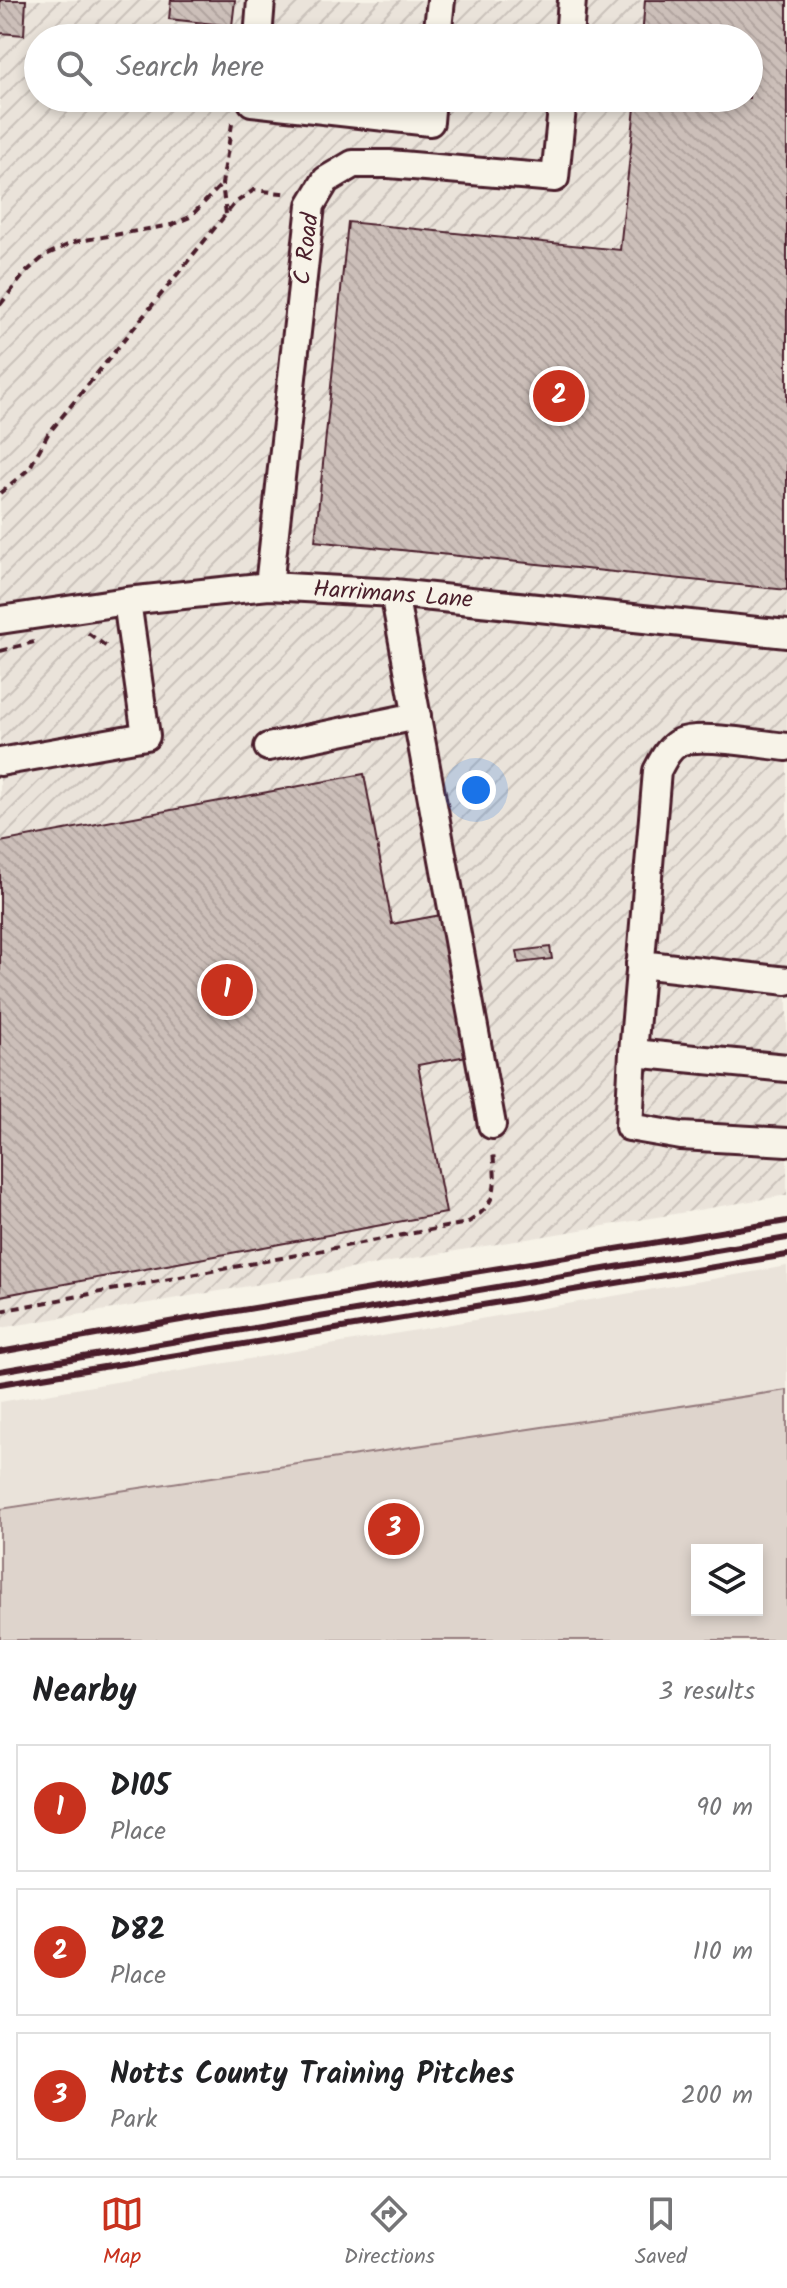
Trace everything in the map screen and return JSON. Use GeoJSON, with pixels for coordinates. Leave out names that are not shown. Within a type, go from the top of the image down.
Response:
{"type":"FeatureCollection","features":[{"type":"Feature","properties":{"kind":"lane"},"geometry":{"type":"LineString","coordinates":[[259,24],[261,0]]}},
{"type":"Feature","properties":{"kind":"lane"},"geometry":{"type":"LineString","coordinates":[[438,24],[441,0]]}},
{"type":"Feature","properties":{"kind":"lane"},"geometry":{"type":"LineString","coordinates":[[570,24],[572,0]]}},
{"type":"Feature","properties":{"kind":"lane"},"geometry":{"type":"LineString","coordinates":[[341,112],[430,122],[431,112]]}},
{"type":"Feature","properties":{"kind":"lane","name":"C Road"},"geometry":{"type":"LineString","coordinates":[[269,586],[311,205],[326,180],[353,164],[555,178],[562,112]]}},
{"type":"Feature","properties":{"kind":"lane","name":"Harrimans Lane"},"geometry":{"type":"LineString","coordinates":[[0,620],[127,601],[269,586],[394,593],[787,634]]}},
{"type":"Feature","properties":{"kind":"lane"},"geometry":{"type":"LineString","coordinates":[[394,593],[492,1125]]}},
{"type":"Feature","properties":{"kind":"lane"},"geometry":{"type":"LineString","coordinates":[[0,762],[146,736],[127,601]]}},
{"type":"Feature","properties":{"kind":"lane"},"geometry":{"type":"LineString","coordinates":[[268,747],[417,716]]}},
{"type":"Feature","properties":{"kind":"lane"},"geometry":{"type":"LineString","coordinates":[[787,747],[700,738],[681,742],[667,752],[657,771],[629,1127],[681,1136],[787,1142]]}},
{"type":"Feature","properties":{"kind":"lane"},"geometry":{"type":"LineString","coordinates":[[640,964],[787,981]]}},
{"type":"Feature","properties":{"kind":"lane"},"geometry":{"type":"LineString","coordinates":[[633,1053],[787,1068]]}},
{"type":"Feature","properties":{"kind":"path"},"geometry":{"type":"LineString","coordinates":[[226,214],[222,184],[241,112]]}},
{"type":"Feature","properties":{"kind":"path"},"geometry":{"type":"LineString","coordinates":[[0,305],[26,272],[46,255],[74,242],[171,225],[190,217],[222,184]]}},
{"type":"Feature","properties":{"kind":"path"},"geometry":{"type":"LineString","coordinates":[[0,493],[29,469],[48,434],[235,203],[254,190],[291,194]]}},
{"type":"Feature","properties":{"kind":"path"},"geometry":{"type":"LineString","coordinates":[[83,630],[108,648],[111,657]]}},
{"type":"Feature","properties":{"kind":"path"},"geometry":{"type":"LineString","coordinates":[[0,651],[41,641]]}},
{"type":"Feature","properties":{"kind":"path"},"geometry":{"type":"LineString","coordinates":[[0,1311],[467,1223],[481,1215],[492,1201],[495,1184],[492,1125]]}},
{"type":"Feature","properties":{"kind":"shaded area"},"geometry":{"type":"Polygon","coordinates":[[[0,0],[787,0],[787,1195],[0,1328],[0,0]]]}},
{"type":"Feature","properties":{"kind":"shaded area"},"geometry":{"type":"Polygon","coordinates":[[[787,1266],[787,1390],[0,1508],[0,1402],[787,1266]]]}},
{"type":"Feature","properties":{"kind":"shaded area"},"geometry":{"type":"Polygon","coordinates":[[[787,1390],[787,1640],[0,1640],[0,1509],[787,1390]]]}},
{"type":"Feature","properties":{"kind":"building"},"geometry":{"type":"Polygon","coordinates":[[[0,0],[26,0],[24,35],[0,33],[0,0]]]}},
{"type":"Feature","properties":{"kind":"building"},"geometry":{"type":"Polygon","coordinates":[[[171,0],[235,0],[232,24],[169,19],[171,0]]]}},
{"type":"Feature","properties":{"kind":"building"},"geometry":{"type":"Polygon","coordinates":[[[645,0],[787,0],[787,590],[315,541],[348,222],[620,250],[635,112],[763,112],[763,24],[643,24],[645,0]]]}},
{"type":"Feature","properties":{"kind":"building"},"geometry":{"type":"Polygon","coordinates":[[[364,774],[392,924],[441,915],[467,1056],[418,1065],[446,1213],[0,1296],[0,842],[364,774]]]}},
{"type":"Feature","properties":{"kind":"building"},"geometry":{"type":"Polygon","coordinates":[[[550,947],[552,959],[519,963],[517,951],[550,947]]]}},
{"type":"Feature","properties":{"kind":"railway"},"geometry":{"type":"LineString","coordinates":[[0,1352],[787,1221]]}},
{"type":"Feature","properties":{"kind":"railway"},"geometry":{"type":"LineString","coordinates":[[0,1371],[787,1238]]}},
{"type":"Feature","properties":{"kind":"railway"},"geometry":{"type":"LineString","coordinates":[[0,1384],[787,1255]]}},
{"type":"Feature","properties":{"kind":"place","name":"D82"},"geometry":{"type":"Point","coordinates":[559,396]}},
{"type":"Feature","properties":{"kind":"place","name":"D105"},"geometry":{"type":"Point","coordinates":[227,990]}},
{"type":"Feature","properties":{"kind":"place","name":"Notts County Training Pitches"},"geometry":{"type":"Point","coordinates":[394,1529]}}]}
